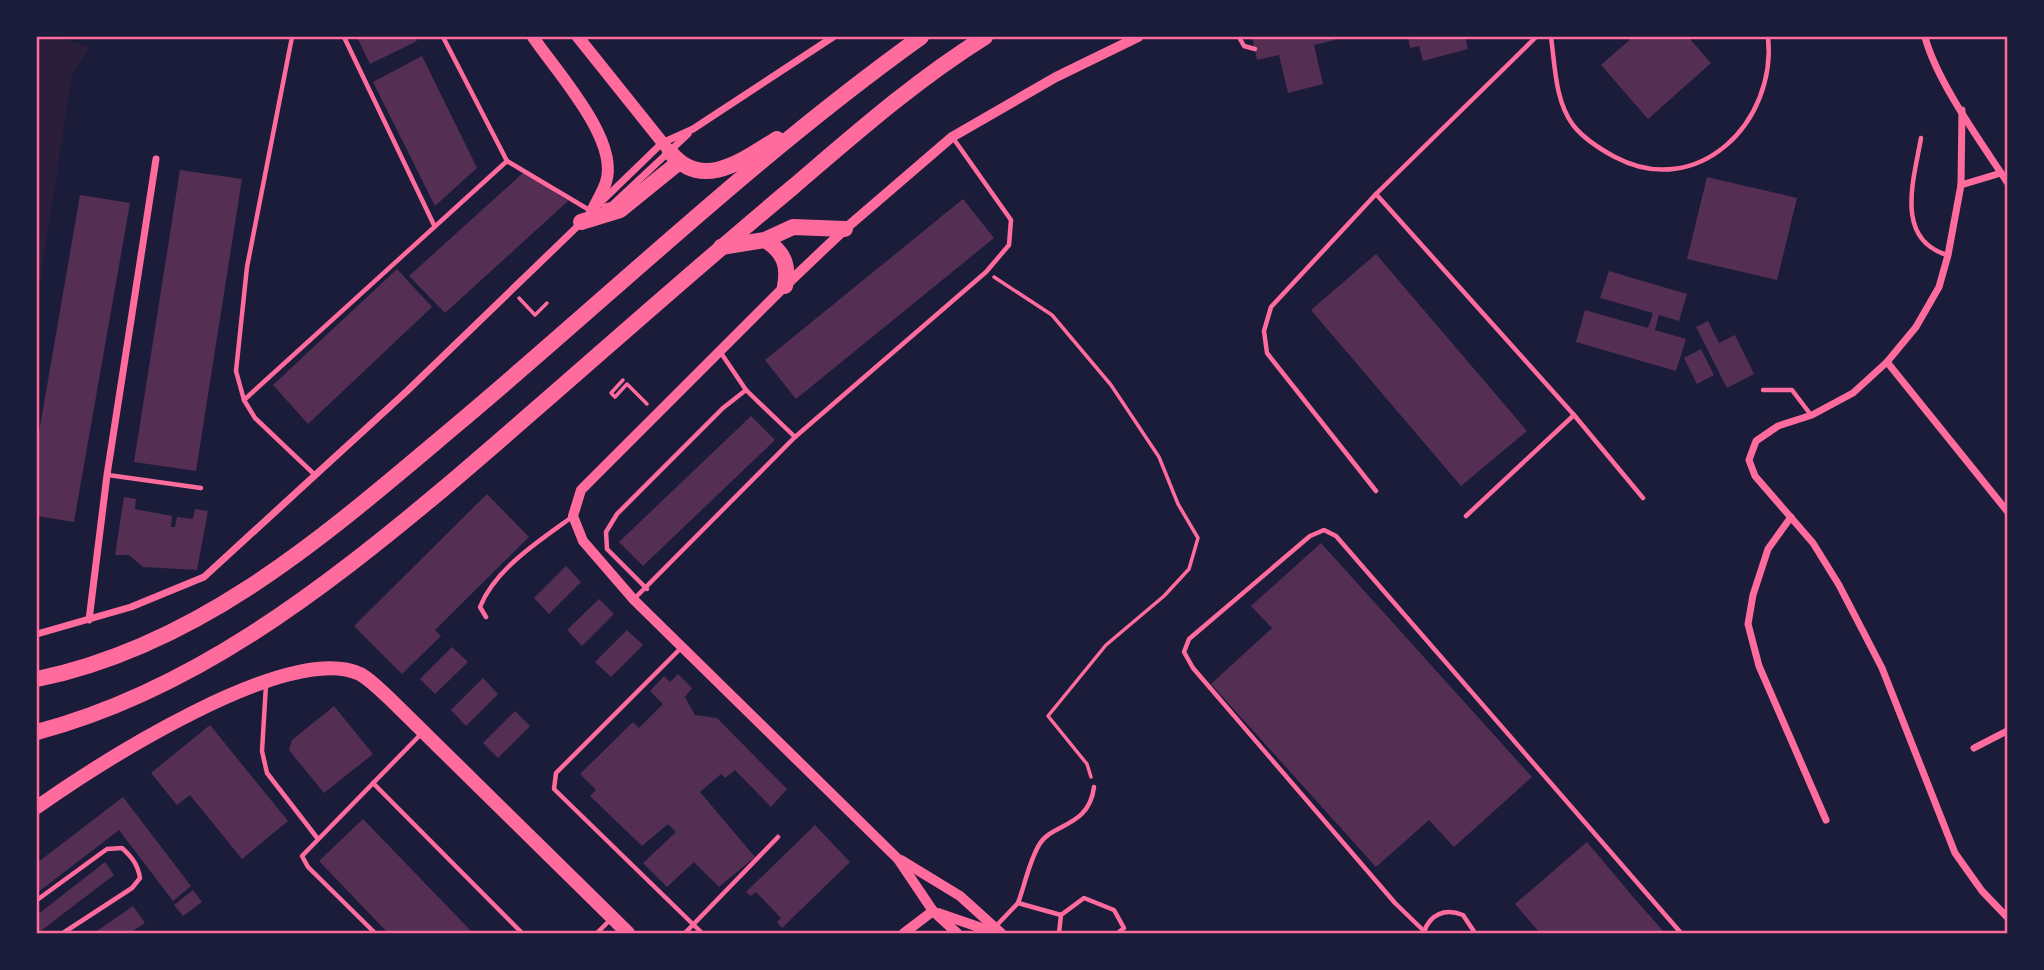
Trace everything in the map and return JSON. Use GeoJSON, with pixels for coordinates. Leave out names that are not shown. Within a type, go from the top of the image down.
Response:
{"type":"FeatureCollection","features":[{"type":"Feature","properties":{"kind":"highway"},"geometry":{"type":"LineString","coordinates":[[587,217],[621,210],[670,152],[696,172],[734,166],[820,112],[921,37]]}},
{"type":"Feature","properties":{"kind":"highway"},"geometry":{"type":"LineString","coordinates":[[37,732],[73,722],[154,688],[273,622],[365,552],[498,444],[721,247],[940,65],[985,37]]}},
{"type":"Feature","properties":{"kind":"highway"},"geometry":{"type":"LineString","coordinates":[[37,679],[138,649],[207,614],[280,567],[343,520],[559,340],[820,112]]}},
{"type":"Feature","properties":{"kind":"highway"},"geometry":{"type":"LineString","coordinates":[[721,247],[765,240],[793,227],[845,229]]}},
{"type":"Feature","properties":{"kind":"highway"},"geometry":{"type":"LineString","coordinates":[[765,240],[781,253],[785,261],[785,286]]}},
{"type":"Feature","properties":{"kind":"main road"},"geometry":{"type":"LineString","coordinates":[[533,37],[603,141],[608,164],[607,182],[587,217]]}},
{"type":"Feature","properties":{"kind":"main road"},"geometry":{"type":"LineString","coordinates":[[578,37],[670,152]]}},
{"type":"Feature","properties":{"kind":"main road"},"geometry":{"type":"LineString","coordinates":[[37,807],[162,730],[220,699],[266,680],[323,670],[360,674],[424,732],[628,933]]}},
{"type":"Feature","properties":{"kind":"street"},"geometry":{"type":"LineString","coordinates":[[37,634],[89,620],[175,591],[204,576],[513,291],[587,217],[670,152],[693,129],[833,37]]}},
{"type":"Feature","properties":{"kind":"street"},"geometry":{"type":"LineString","coordinates":[[957,933],[933,911],[898,859],[634,600],[583,541],[573,516],[581,490],[719,349],[845,229],[952,137],[1056,77],[1138,37]]}},
{"type":"Feature","properties":{"kind":"street"},"geometry":{"type":"LineString","coordinates":[[1925,37],[1928,49],[1962,110],[2007,182]]}},
{"type":"Feature","properties":{"kind":"street"},"geometry":{"type":"LineString","coordinates":[[1962,110],[1961,185],[1948,255],[1939,287],[1916,327],[1887,362],[1853,393],[1812,415],[1778,426],[1756,441],[1749,460],[1755,476],[1813,543],[1839,585],[1882,667],[1955,853],[1982,891],[2007,917]]}},
{"type":"Feature","properties":{"kind":"street"},"geometry":{"type":"LineString","coordinates":[[89,620],[107,475],[156,159]]}},
{"type":"Feature","properties":{"kind":"street"},"geometry":{"type":"LineString","coordinates":[[1961,185],[2001,173]]}},
{"type":"Feature","properties":{"kind":"street"},"geometry":{"type":"LineString","coordinates":[[1887,362],[2007,511]]}},
{"type":"Feature","properties":{"kind":"street"},"geometry":{"type":"LineString","coordinates":[[1791,517],[1768,549],[1753,595],[1748,624],[1759,666],[1826,820]]}},
{"type":"Feature","properties":{"kind":"street"},"geometry":{"type":"LineString","coordinates":[[1974,748],[2007,732]]}},
{"type":"Feature","properties":{"kind":"street"},"geometry":{"type":"LineString","coordinates":[[898,859],[960,896],[997,931]]}},
{"type":"Feature","properties":{"kind":"street"},"geometry":{"type":"LineString","coordinates":[[933,911],[997,931]]}},
{"type":"Feature","properties":{"kind":"street"},"geometry":{"type":"LineString","coordinates":[[904,933],[933,911]]}},
{"type":"Feature","properties":{"kind":"lane"},"geometry":{"type":"LineString","coordinates":[[292,37],[247,267],[236,371],[244,400],[255,418],[315,475]]}},
{"type":"Feature","properties":{"kind":"lane"},"geometry":{"type":"LineString","coordinates":[[344,37],[434,225]]}},
{"type":"Feature","properties":{"kind":"lane"},"geometry":{"type":"LineString","coordinates":[[443,37],[507,161],[587,217]]}},
{"type":"Feature","properties":{"kind":"lane"},"geometry":{"type":"LineString","coordinates":[[1239,37],[1244,46],[1255,49]]}},
{"type":"Feature","properties":{"kind":"lane"},"geometry":{"type":"LineString","coordinates":[[1376,491],[1267,353],[1264,331],[1271,307],[1376,194],[1536,37]]}},
{"type":"Feature","properties":{"kind":"lane"},"geometry":{"type":"LineString","coordinates":[[1551,37],[1558,88],[1572,124],[1598,148],[1637,168],[1666,172],[1705,159],[1747,124],[1758,107],[1767,80],[1768,37]]}},
{"type":"Feature","properties":{"kind":"lane"},"geometry":{"type":"LineString","coordinates":[[634,600],[794,437],[986,272],[1009,245],[1011,220],[952,137]]}},
{"type":"Feature","properties":{"kind":"lane"},"geometry":{"type":"LineString","coordinates":[[1921,138],[1910,202],[1916,230],[1930,250],[1948,255]]}},
{"type":"Feature","properties":{"kind":"lane"},"geometry":{"type":"LineString","coordinates":[[244,400],[507,161]]}},
{"type":"Feature","properties":{"kind":"lane"},"geometry":{"type":"LineString","coordinates":[[1376,194],[1574,415],[1643,498]]}},
{"type":"Feature","properties":{"kind":"lane"},"geometry":{"type":"LineString","coordinates":[[719,349],[746,390],[794,437]]}},
{"type":"Feature","properties":{"kind":"lane"},"geometry":{"type":"LineString","coordinates":[[647,589],[607,549],[606,532],[617,514],[723,408],[746,390]]}},
{"type":"Feature","properties":{"kind":"lane"},"geometry":{"type":"LineString","coordinates":[[1763,390],[1792,390],[1812,415]]}},
{"type":"Feature","properties":{"kind":"lane"},"geometry":{"type":"LineString","coordinates":[[1466,516],[1574,415]]}},
{"type":"Feature","properties":{"kind":"lane"},"geometry":{"type":"LineString","coordinates":[[107,475],[201,488]]}},
{"type":"Feature","properties":{"kind":"lane"},"geometry":{"type":"LineString","coordinates":[[486,617],[480,607],[490,589],[539,541],[573,516]]}},
{"type":"Feature","properties":{"kind":"lane"},"geometry":{"type":"LineString","coordinates":[[1475,933],[1463,915],[1448,912],[1433,917],[1424,932],[1386,893],[1193,668],[1184,652],[1189,639],[1310,536],[1324,530],[1336,536],[1681,933]]}},
{"type":"Feature","properties":{"kind":"lane"},"geometry":{"type":"LineString","coordinates":[[683,647],[556,773],[554,789],[702,933]]}},
{"type":"Feature","properties":{"kind":"lane"},"geometry":{"type":"LineString","coordinates":[[266,680],[262,751],[268,773],[318,839]]}},
{"type":"Feature","properties":{"kind":"lane"},"geometry":{"type":"LineString","coordinates":[[376,933],[303,862],[302,856],[424,732]]}},
{"type":"Feature","properties":{"kind":"lane"},"geometry":{"type":"LineString","coordinates":[[373,783],[522,933]]}},
{"type":"Feature","properties":{"kind":"lane"},"geometry":{"type":"LineString","coordinates":[[997,931],[1018,903],[1040,842],[1075,820],[1089,805],[1094,786]]}},
{"type":"Feature","properties":{"kind":"lane"},"geometry":{"type":"LineString","coordinates":[[684,933],[778,837]]}},
{"type":"Feature","properties":{"kind":"lane"},"geometry":{"type":"LineString","coordinates":[[37,900],[107,849],[122,848],[131,856],[139,869],[140,878],[132,888],[63,933]]}},
{"type":"Feature","properties":{"kind":"lane"},"geometry":{"type":"LineString","coordinates":[[1060,915],[1084,898],[1114,910],[1124,928],[1118,933]]}},
{"type":"Feature","properties":{"kind":"lane"},"geometry":{"type":"LineString","coordinates":[[1018,903],[1060,915]]}},
{"type":"Feature","properties":{"kind":"lane"},"geometry":{"type":"LineString","coordinates":[[1059,933],[1060,915]]}},
{"type":"Feature","properties":{"kind":"lane"},"geometry":{"type":"LineString","coordinates":[[597,933],[612,918]]}},
{"type":"Feature","properties":{"kind":"path"},"geometry":{"type":"LineString","coordinates":[[986,272],[1052,315],[1111,384],[1158,457],[1178,504],[1198,538],[1189,569],[1164,596],[1105,645],[1048,716],[1087,764],[1094,786]]}},
{"type":"Feature","properties":{"kind":"path"},"geometry":{"type":"LineString","coordinates":[[513,291],[535,315],[547,303]]}},
{"type":"Feature","properties":{"kind":"path"},"geometry":{"type":"LineString","coordinates":[[623,380],[611,393],[615,397],[627,384],[656,413]]}},
{"type":"Feature","properties":{"kind":"shaded area"},"geometry":{"type":"Polygon","coordinates":[[[37,37],[58,37],[90,47],[72,75],[37,301],[37,37]]]}},
{"type":"Feature","properties":{"kind":"building"},"geometry":{"type":"Polygon","coordinates":[[[357,37],[415,37],[417,41],[370,64],[357,37]]]}},
{"type":"Feature","properties":{"kind":"building"},"geometry":{"type":"Polygon","coordinates":[[[1252,37],[1334,37],[1335,40],[1314,45],[1323,84],[1288,93],[1279,55],[1257,60],[1252,37]]]}},
{"type":"Feature","properties":{"kind":"building"},"geometry":{"type":"Polygon","coordinates":[[[1408,37],[1465,37],[1468,49],[1423,61],[1419,46],[1410,48],[1408,37]]]}},
{"type":"Feature","properties":{"kind":"building"},"geometry":{"type":"Polygon","coordinates":[[[1633,37],[1688,37],[1711,63],[1648,119],[1601,65],[1633,37]]]}},
{"type":"Feature","properties":{"kind":"building"},"geometry":{"type":"Polygon","coordinates":[[[422,56],[477,168],[435,206],[373,82],[422,56]]]}},
{"type":"Feature","properties":{"kind":"building"},"geometry":{"type":"Polygon","coordinates":[[[180,170],[242,179],[196,471],[134,462],[180,170]]]}},
{"type":"Feature","properties":{"kind":"building"},"geometry":{"type":"Polygon","coordinates":[[[524,172],[568,201],[445,313],[409,276],[524,172]]]}},
{"type":"Feature","properties":{"kind":"building"},"geometry":{"type":"Polygon","coordinates":[[[1707,177],[1797,198],[1777,280],[1687,259],[1707,177]]]}},
{"type":"Feature","properties":{"kind":"building"},"geometry":{"type":"Polygon","coordinates":[[[80,195],[130,203],[74,522],[37,516],[37,444],[80,195]]]}},
{"type":"Feature","properties":{"kind":"building"},"geometry":{"type":"Polygon","coordinates":[[[963,199],[994,238],[796,399],[765,360],[963,199]]]}},
{"type":"Feature","properties":{"kind":"building"},"geometry":{"type":"Polygon","coordinates":[[[1376,254],[1527,431],[1461,486],[1311,310],[1376,254]]]}},
{"type":"Feature","properties":{"kind":"building"},"geometry":{"type":"Polygon","coordinates":[[[397,269],[432,307],[308,424],[273,385],[397,269]]]}},
{"type":"Feature","properties":{"kind":"building"},"geometry":{"type":"Polygon","coordinates":[[[1609,271],[1687,294],[1679,321],[1659,315],[1655,330],[1686,339],[1676,371],[1576,342],[1585,310],[1648,328],[1653,313],[1600,298],[1609,271]]]}},
{"type":"Feature","properties":{"kind":"building"},"geometry":{"type":"Polygon","coordinates":[[[1708,321],[1719,343],[1735,335],[1754,374],[1727,388],[1696,327],[1708,321]]]}},
{"type":"Feature","properties":{"kind":"building"},"geometry":{"type":"Polygon","coordinates":[[[1701,349],[1714,375],[1697,384],[1684,358],[1701,349]]]}},
{"type":"Feature","properties":{"kind":"building"},"geometry":{"type":"Polygon","coordinates":[[[751,416],[775,440],[643,566],[619,542],[751,416]]]}},
{"type":"Feature","properties":{"kind":"building"},"geometry":{"type":"Polygon","coordinates":[[[487,494],[529,537],[435,630],[441,636],[402,674],[354,626],[487,494]]]}},
{"type":"Feature","properties":{"kind":"building"},"geometry":{"type":"Polygon","coordinates":[[[124,497],[136,499],[135,509],[172,516],[171,527],[175,527],[177,517],[193,519],[195,509],[208,511],[197,570],[143,567],[129,555],[115,555],[124,497]]]}},
{"type":"Feature","properties":{"kind":"building"},"geometry":{"type":"Polygon","coordinates":[[[1321,543],[1532,777],[1454,847],[1429,820],[1376,867],[1211,684],[1272,628],[1251,606],[1321,543]]]}},
{"type":"Feature","properties":{"kind":"building"},"geometry":{"type":"Polygon","coordinates":[[[566,566],[581,582],[549,614],[534,598],[566,566]]]}},
{"type":"Feature","properties":{"kind":"building"},"geometry":{"type":"Polygon","coordinates":[[[599,599],[614,614],[582,646],[567,630],[599,599]]]}},
{"type":"Feature","properties":{"kind":"building"},"geometry":{"type":"Polygon","coordinates":[[[627,630],[643,645],[611,677],[595,662],[627,630]]]}},
{"type":"Feature","properties":{"kind":"building"},"geometry":{"type":"Polygon","coordinates":[[[452,647],[468,662],[435,694],[420,679],[452,647]]]}},
{"type":"Feature","properties":{"kind":"building"},"geometry":{"type":"Polygon","coordinates":[[[678,674],[692,688],[685,697],[695,715],[717,718],[787,789],[771,807],[735,770],[725,778],[721,774],[700,792],[755,857],[719,887],[694,862],[667,887],[643,863],[676,832],[668,824],[642,846],[590,796],[596,790],[580,774],[633,722],[639,728],[663,704],[650,691],[664,676],[670,682],[678,674]]]}},
{"type":"Feature","properties":{"kind":"building"},"geometry":{"type":"Polygon","coordinates":[[[483,678],[498,694],[466,726],[451,710],[483,678]]]}},
{"type":"Feature","properties":{"kind":"building"},"geometry":{"type":"Polygon","coordinates":[[[334,706],[373,754],[324,793],[289,750],[292,740],[334,706]]]}},
{"type":"Feature","properties":{"kind":"building"},"geometry":{"type":"Polygon","coordinates":[[[515,711],[530,726],[498,758],[483,743],[515,711]]]}},
{"type":"Feature","properties":{"kind":"building"},"geometry":{"type":"Polygon","coordinates":[[[210,725],[288,821],[242,859],[190,795],[177,805],[151,773],[210,725]]]}},
{"type":"Feature","properties":{"kind":"building"},"geometry":{"type":"Polygon","coordinates":[[[123,797],[191,886],[173,901],[119,830],[37,893],[37,863],[123,797]]]}},
{"type":"Feature","properties":{"kind":"building"},"geometry":{"type":"Polygon","coordinates":[[[363,819],[473,933],[388,933],[319,861],[363,819]]]}},
{"type":"Feature","properties":{"kind":"building"},"geometry":{"type":"Polygon","coordinates":[[[815,825],[850,862],[782,928],[777,922],[781,918],[756,892],[751,896],[746,892],[815,825]]]}},
{"type":"Feature","properties":{"kind":"building"},"geometry":{"type":"Polygon","coordinates":[[[1587,842],[1665,933],[1540,933],[1515,904],[1587,842]]]}},
{"type":"Feature","properties":{"kind":"building"},"geometry":{"type":"Polygon","coordinates":[[[105,862],[114,875],[38,933],[37,915],[105,862]]]}},
{"type":"Feature","properties":{"kind":"building"},"geometry":{"type":"Polygon","coordinates":[[[193,890],[202,902],[183,916],[174,905],[193,890]]]}},
{"type":"Feature","properties":{"kind":"building"},"geometry":{"type":"Polygon","coordinates":[[[133,906],[145,923],[130,933],[94,933],[133,906]]]}}]}
